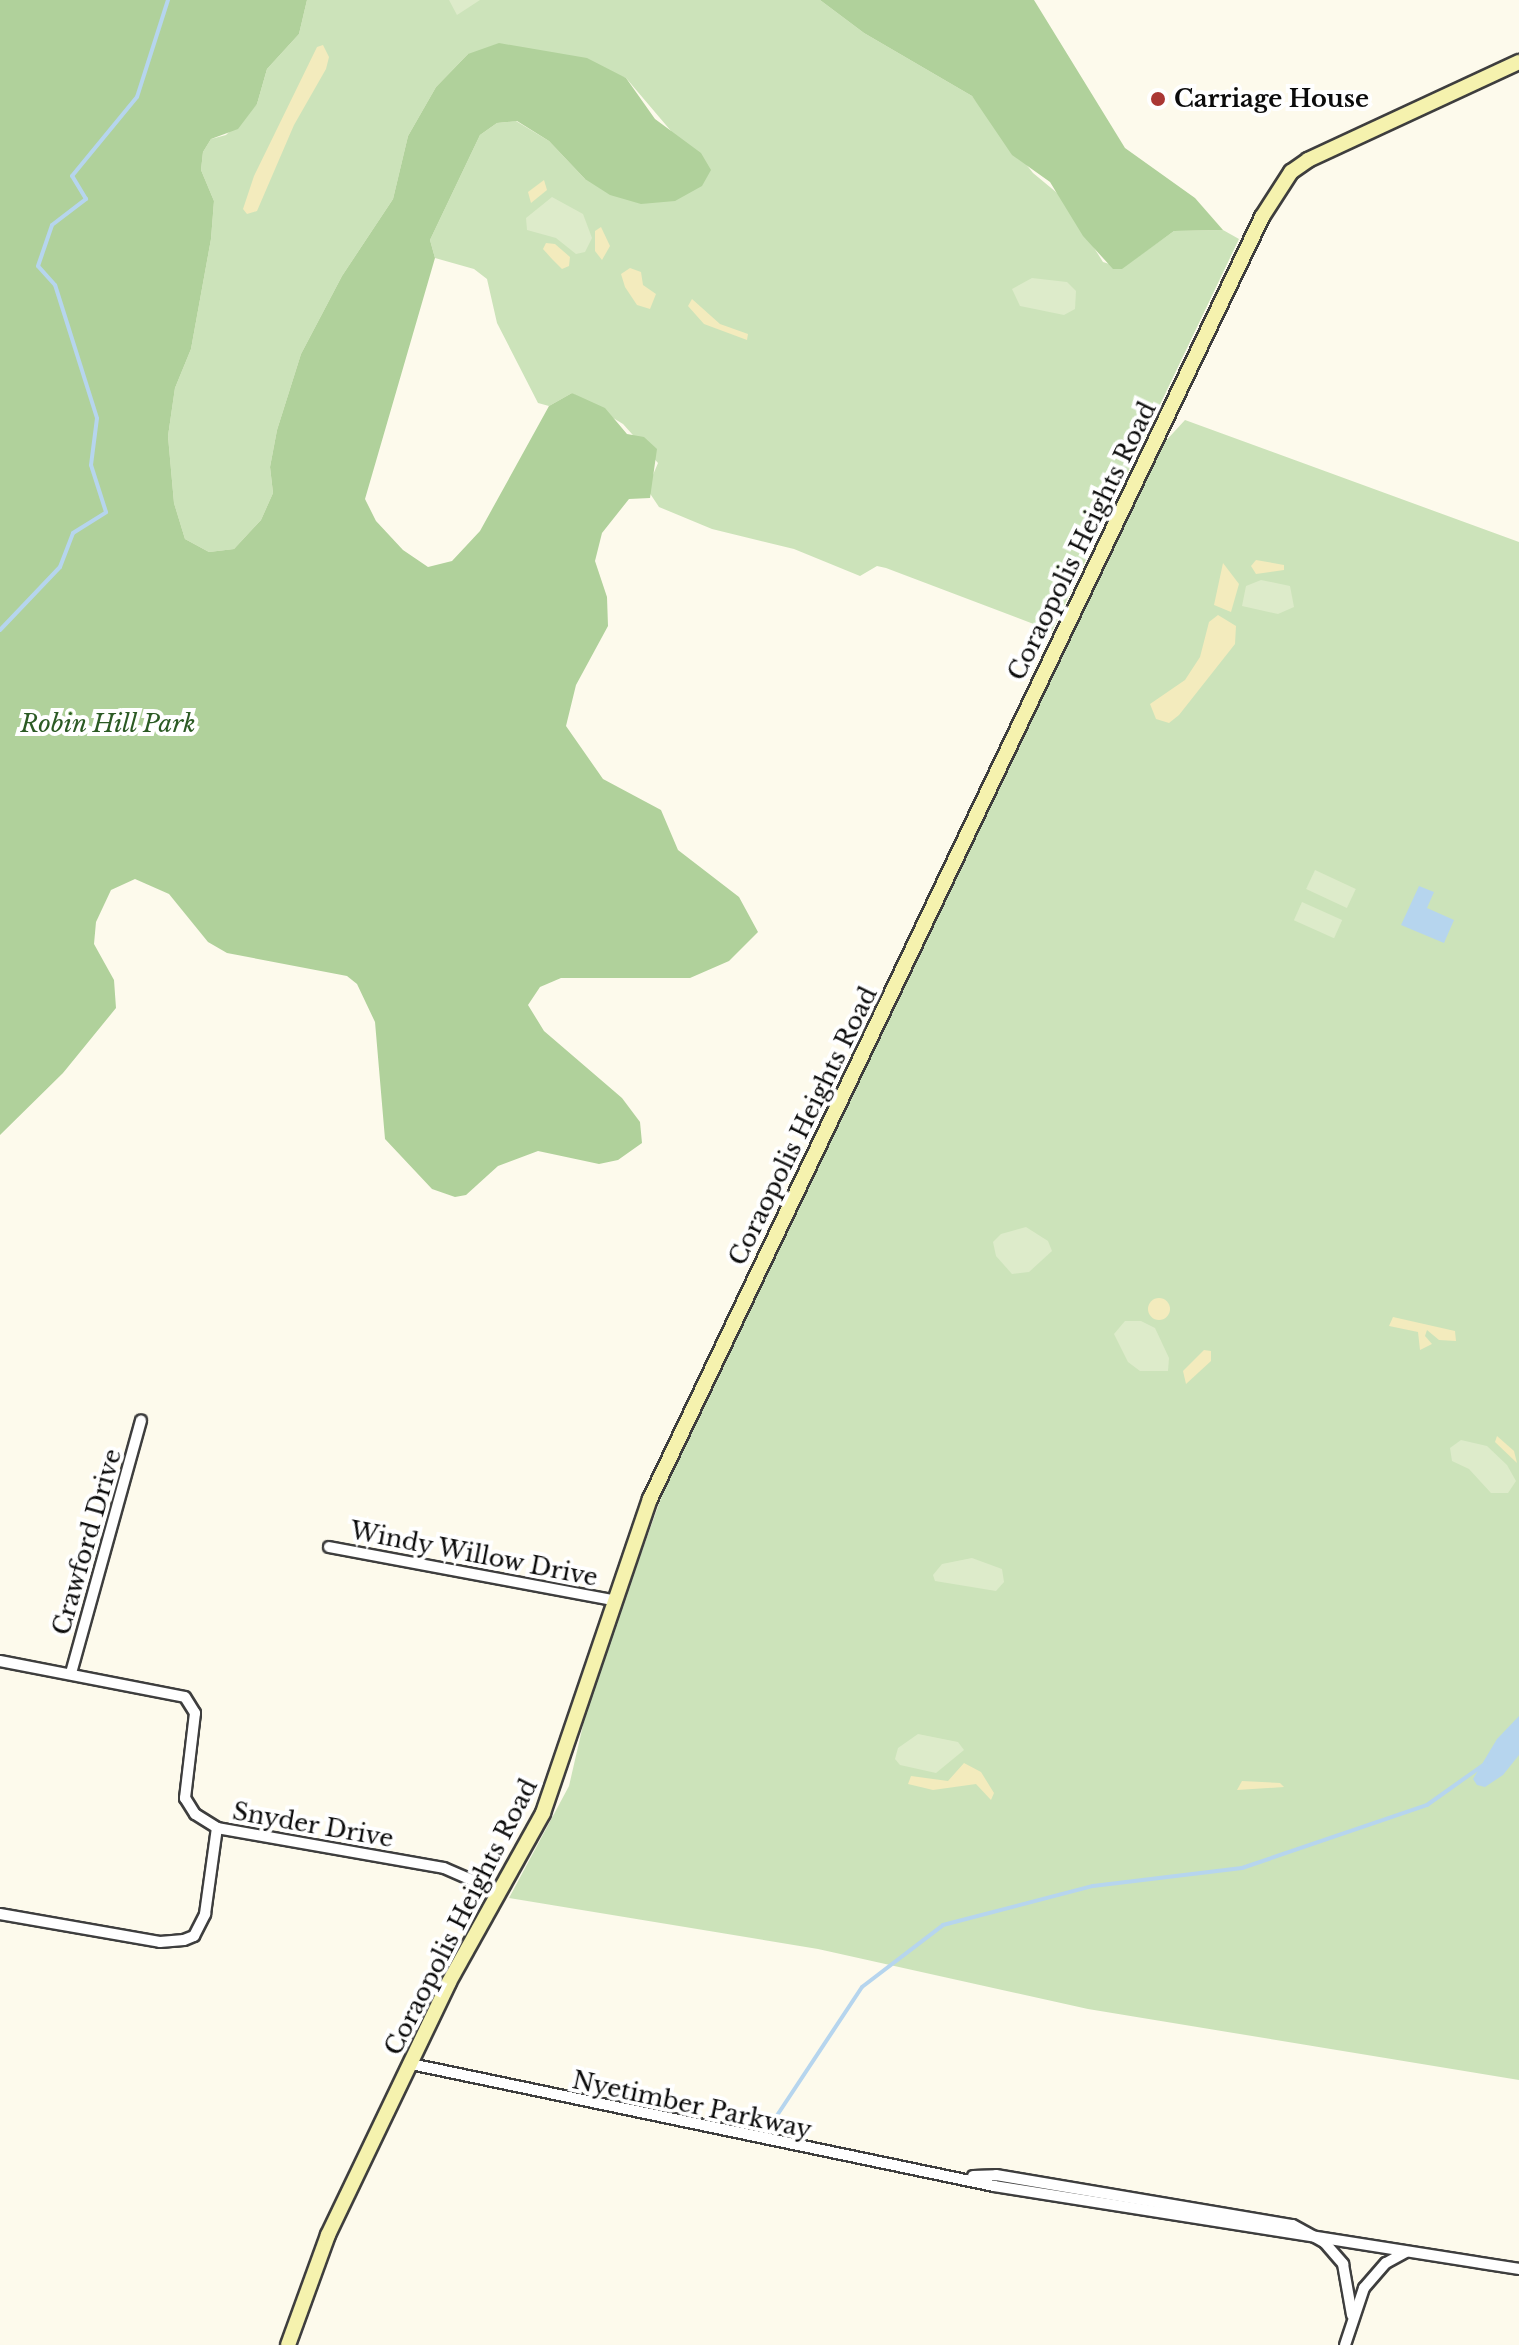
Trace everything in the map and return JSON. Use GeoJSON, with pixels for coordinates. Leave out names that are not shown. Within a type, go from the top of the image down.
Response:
{"type":"FeatureCollection","features":[{"type":"Feature","properties":{"kind":"street","name":"Coraopolis Heights Road"},"geometry":{"type":"LineString","coordinates":[[288,2345],[328,2235],[497,1891],[543,1813],[612,1600],[698,1395],[1274,195],[1291,172],[1329,148],[1519,62]]}},
{"type":"Feature","properties":{"kind":"street","name":"Crawford Drive"},"geometry":{"type":"LineString","coordinates":[[71,1673],[141,1421]]}},
{"type":"Feature","properties":{"kind":"street","name":"Windy Willow Drive"},"geometry":{"type":"LineString","coordinates":[[329,1547],[612,1600]]}},
{"type":"Feature","properties":{"kind":"street","name":"Snyder Drive"},"geometry":{"type":"LineString","coordinates":[[0,1661],[166,1690],[192,1703],[185,1798],[195,1814],[217,1828],[461,1872],[497,1891]]}},
{"type":"Feature","properties":{"kind":"street"},"geometry":{"type":"LineString","coordinates":[[0,1914],[160,1942],[184,1940],[194,1936],[205,1914],[217,1828]]}},
{"type":"Feature","properties":{"kind":"street","name":"Nyetimber Parkway"},"geometry":{"type":"LineString","coordinates":[[411,2064],[774,2143],[967,2176],[996,2175],[1241,2215],[1286,2223],[1311,2234],[1519,2269]]}},
{"type":"Feature","properties":{"kind":"street"},"geometry":{"type":"LineString","coordinates":[[1311,2234],[1343,2264],[1352,2315]]}},
{"type":"Feature","properties":{"kind":"street"},"geometry":{"type":"LineString","coordinates":[[1345,2345],[1352,2315],[1377,2271],[1406,2252]]}},
{"type":"Feature","properties":{"kind":"green space","name":"Robin Hill Park"},"geometry":{"type":"Polygon","coordinates":[[[0,0],[307,0],[299,34],[267,69],[257,104],[238,129],[211,139],[203,152],[201,170],[214,201],[211,239],[191,349],[175,388],[168,436],[174,503],[185,539],[209,552],[234,549],[261,520],[273,493],[270,467],[277,430],[301,354],[342,276],[393,199],[408,136],[436,87],[468,54],[499,43],[587,58],[626,78],[655,119],[701,153],[711,170],[702,186],[675,201],[641,204],[610,195],[585,179],[549,141],[517,121],[497,123],[480,135],[430,240],[435,258],[365,499],[376,521],[403,550],[428,567],[452,561],[480,531],[549,406],[572,393],[605,408],[627,434],[644,437],[657,449],[650,498],[629,499],[602,533],[595,561],[607,597],[608,626],[576,685],[566,726],[603,779],[661,810],[678,850],[739,897],[758,932],[729,961],[690,978],[561,978],[540,987],[528,1005],[544,1031],[622,1098],[640,1122],[642,1143],[618,1160],[599,1164],[538,1151],[498,1166],[466,1195],[455,1197],[432,1189],[385,1139],[375,1022],[357,984],[347,976],[227,953],[208,942],[169,894],[135,879],[111,890],[96,922],[94,944],[114,980],[116,1008],[63,1073],[0,1135],[0,0]]]}},
{"type":"Feature","properties":{"kind":"green space"},"geometry":{"type":"Polygon","coordinates":[[[307,0],[820,0],[864,33],[972,96],[1033,173],[1062,197],[1103,262],[1122,268],[1174,231],[1223,230],[1239,239],[1052,631],[886,568],[877,566],[860,576],[794,549],[712,529],[659,507],[647,489],[658,463],[623,424],[572,393],[549,406],[538,403],[497,323],[487,279],[474,269],[435,258],[430,240],[480,135],[497,123],[516,121],[549,141],[585,179],[671,131],[626,78],[555,55],[468,54],[436,87],[408,136],[393,199],[342,276],[301,354],[277,430],[270,467],[273,493],[261,520],[234,549],[209,552],[185,539],[174,503],[168,436],[175,388],[191,349],[211,239],[214,201],[201,170],[203,152],[211,139],[226,135],[257,104],[267,69],[299,34],[307,0]]]}},
{"type":"Feature","properties":{"kind":"green space"},"geometry":{"type":"Polygon","coordinates":[[[449,0],[480,0],[457,15],[449,0]]]}},
{"type":"Feature","properties":{"kind":"green space"},"geometry":{"type":"Polygon","coordinates":[[[820,0],[1034,0],[1125,148],[1195,198],[1223,230],[1174,231],[1122,269],[1113,269],[1083,236],[1050,182],[1012,155],[972,96],[864,33],[820,0]]]}},
{"type":"Feature","properties":{"kind":"green space"},"geometry":{"type":"Polygon","coordinates":[[[552,197],[583,214],[592,238],[585,252],[576,254],[556,238],[527,230],[526,218],[552,197]]]}},
{"type":"Feature","properties":{"kind":"green space"},"geometry":{"type":"Polygon","coordinates":[[[1032,278],[1067,282],[1076,291],[1075,309],[1064,315],[1020,306],[1012,289],[1032,278]]]}},
{"type":"Feature","properties":{"kind":"green space"},"geometry":{"type":"Polygon","coordinates":[[[1185,420],[1519,542],[1519,2080],[1088,2009],[818,1949],[509,1898],[569,1786],[589,1699],[665,1487],[1162,445],[1185,420]]]}},
{"type":"Feature","properties":{"kind":"green space"},"geometry":{"type":"Polygon","coordinates":[[[1261,580],[1290,586],[1294,607],[1278,614],[1242,606],[1246,586],[1261,580]]]}},
{"type":"Feature","properties":{"kind":"green space"},"geometry":{"type":"Polygon","coordinates":[[[1315,870],[1356,889],[1347,908],[1306,889],[1315,870]]]}},
{"type":"Feature","properties":{"kind":"green space"},"geometry":{"type":"Polygon","coordinates":[[[1302,902],[1342,920],[1334,938],[1294,920],[1302,902]]]}},
{"type":"Feature","properties":{"kind":"green space"},"geometry":{"type":"Polygon","coordinates":[[[1026,1227],[1048,1241],[1052,1251],[1029,1272],[1012,1274],[996,1256],[993,1242],[1001,1234],[1026,1227]]]}},
{"type":"Feature","properties":{"kind":"green space"},"geometry":{"type":"Polygon","coordinates":[[[1125,1321],[1141,1321],[1155,1328],[1169,1358],[1168,1371],[1140,1371],[1128,1362],[1114,1334],[1125,1321]]]}},
{"type":"Feature","properties":{"kind":"green space"},"geometry":{"type":"Polygon","coordinates":[[[1461,1440],[1487,1446],[1507,1465],[1516,1481],[1508,1493],[1491,1493],[1469,1469],[1452,1461],[1450,1448],[1461,1440]]]}},
{"type":"Feature","properties":{"kind":"green space"},"geometry":{"type":"Polygon","coordinates":[[[972,1558],[1002,1569],[1004,1582],[996,1591],[935,1581],[933,1575],[942,1564],[972,1558]]]}},
{"type":"Feature","properties":{"kind":"green space"},"geometry":{"type":"Polygon","coordinates":[[[918,1734],[958,1742],[964,1750],[936,1773],[900,1765],[895,1759],[898,1748],[918,1734]]]}},
{"type":"Feature","properties":{"kind":"sand"},"geometry":{"type":"Polygon","coordinates":[[[323,45],[329,57],[326,69],[294,125],[257,211],[247,214],[243,209],[254,176],[317,47],[323,45]]]}},
{"type":"Feature","properties":{"kind":"sand"},"geometry":{"type":"Polygon","coordinates":[[[544,180],[547,190],[531,203],[528,192],[544,180]]]}},
{"type":"Feature","properties":{"kind":"sand"},"geometry":{"type":"Polygon","coordinates":[[[601,227],[610,246],[602,260],[595,251],[595,231],[601,227]]]}},
{"type":"Feature","properties":{"kind":"sand"},"geometry":{"type":"Polygon","coordinates":[[[546,243],[555,244],[570,257],[569,266],[562,269],[552,259],[543,249],[546,243]]]}},
{"type":"Feature","properties":{"kind":"sand"},"geometry":{"type":"Polygon","coordinates":[[[630,268],[641,272],[643,285],[656,294],[650,309],[637,305],[625,287],[621,274],[630,268]]]}},
{"type":"Feature","properties":{"kind":"sand"},"geometry":{"type":"Polygon","coordinates":[[[692,299],[720,324],[748,334],[747,340],[704,324],[688,306],[692,299]]]}},
{"type":"Feature","properties":{"kind":"sand"},"geometry":{"type":"Polygon","coordinates":[[[1256,560],[1284,565],[1284,570],[1256,574],[1251,566],[1256,560]]]}},
{"type":"Feature","properties":{"kind":"sand"},"geometry":{"type":"Polygon","coordinates":[[[1223,563],[1239,584],[1231,612],[1214,605],[1223,563]]]}},
{"type":"Feature","properties":{"kind":"sand"},"geometry":{"type":"Polygon","coordinates":[[[1218,615],[1236,626],[1235,644],[1179,715],[1169,723],[1156,719],[1150,704],[1185,680],[1200,657],[1209,622],[1218,615]]]}},
{"type":"Feature","properties":{"kind":"sand"},"geometry":{"type":"Polygon","coordinates":[[[1159,1298],[1167,1301],[1170,1309],[1167,1317],[1159,1320],[1151,1317],[1148,1309],[1151,1301],[1159,1298]]]}},
{"type":"Feature","properties":{"kind":"sand"},"geometry":{"type":"Polygon","coordinates":[[[1393,1317],[1455,1331],[1456,1341],[1439,1340],[1427,1330],[1425,1336],[1432,1344],[1420,1350],[1418,1332],[1389,1326],[1393,1317]]]}},
{"type":"Feature","properties":{"kind":"sand"},"geometry":{"type":"Polygon","coordinates":[[[1204,1350],[1211,1351],[1211,1361],[1186,1384],[1183,1371],[1204,1350]]]}},
{"type":"Feature","properties":{"kind":"sand"},"geometry":{"type":"Polygon","coordinates":[[[1497,1436],[1514,1451],[1517,1463],[1495,1442],[1497,1436]]]}},
{"type":"Feature","properties":{"kind":"sand"},"geometry":{"type":"Polygon","coordinates":[[[964,1763],[981,1772],[994,1793],[991,1800],[976,1784],[933,1790],[908,1784],[911,1776],[948,1781],[964,1763]]]}},
{"type":"Feature","properties":{"kind":"sand"},"geometry":{"type":"Polygon","coordinates":[[[1242,1781],[1280,1783],[1284,1787],[1237,1790],[1242,1781]]]}},
{"type":"Feature","properties":{"kind":"water"},"geometry":{"type":"Polygon","coordinates":[[[1419,886],[1434,892],[1427,908],[1454,920],[1444,943],[1401,925],[1419,886]]]}},
{"type":"Feature","properties":{"kind":"water"},"geometry":{"type":"Polygon","coordinates":[[[1519,1716],[1519,1755],[1503,1775],[1485,1787],[1477,1785],[1473,1779],[1497,1739],[1519,1716]]]}},
{"type":"Feature","properties":{"kind":"waterway"},"geometry":{"type":"LineString","coordinates":[[0,630],[60,567],[73,533],[106,512],[91,465],[97,418],[55,285],[38,266],[52,225],[86,199],[72,176],[137,97],[168,0]]}},
{"type":"Feature","properties":{"kind":"waterway"},"geometry":{"type":"LineString","coordinates":[[768,2129],[862,1987],[943,1925],[1093,1886],[1242,1868],[1427,1805],[1486,1763]]}},
{"type":"Feature","properties":{"kind":"place","name":"Carriage House"},"geometry":{"type":"Point","coordinates":[1158,99]}}]}
